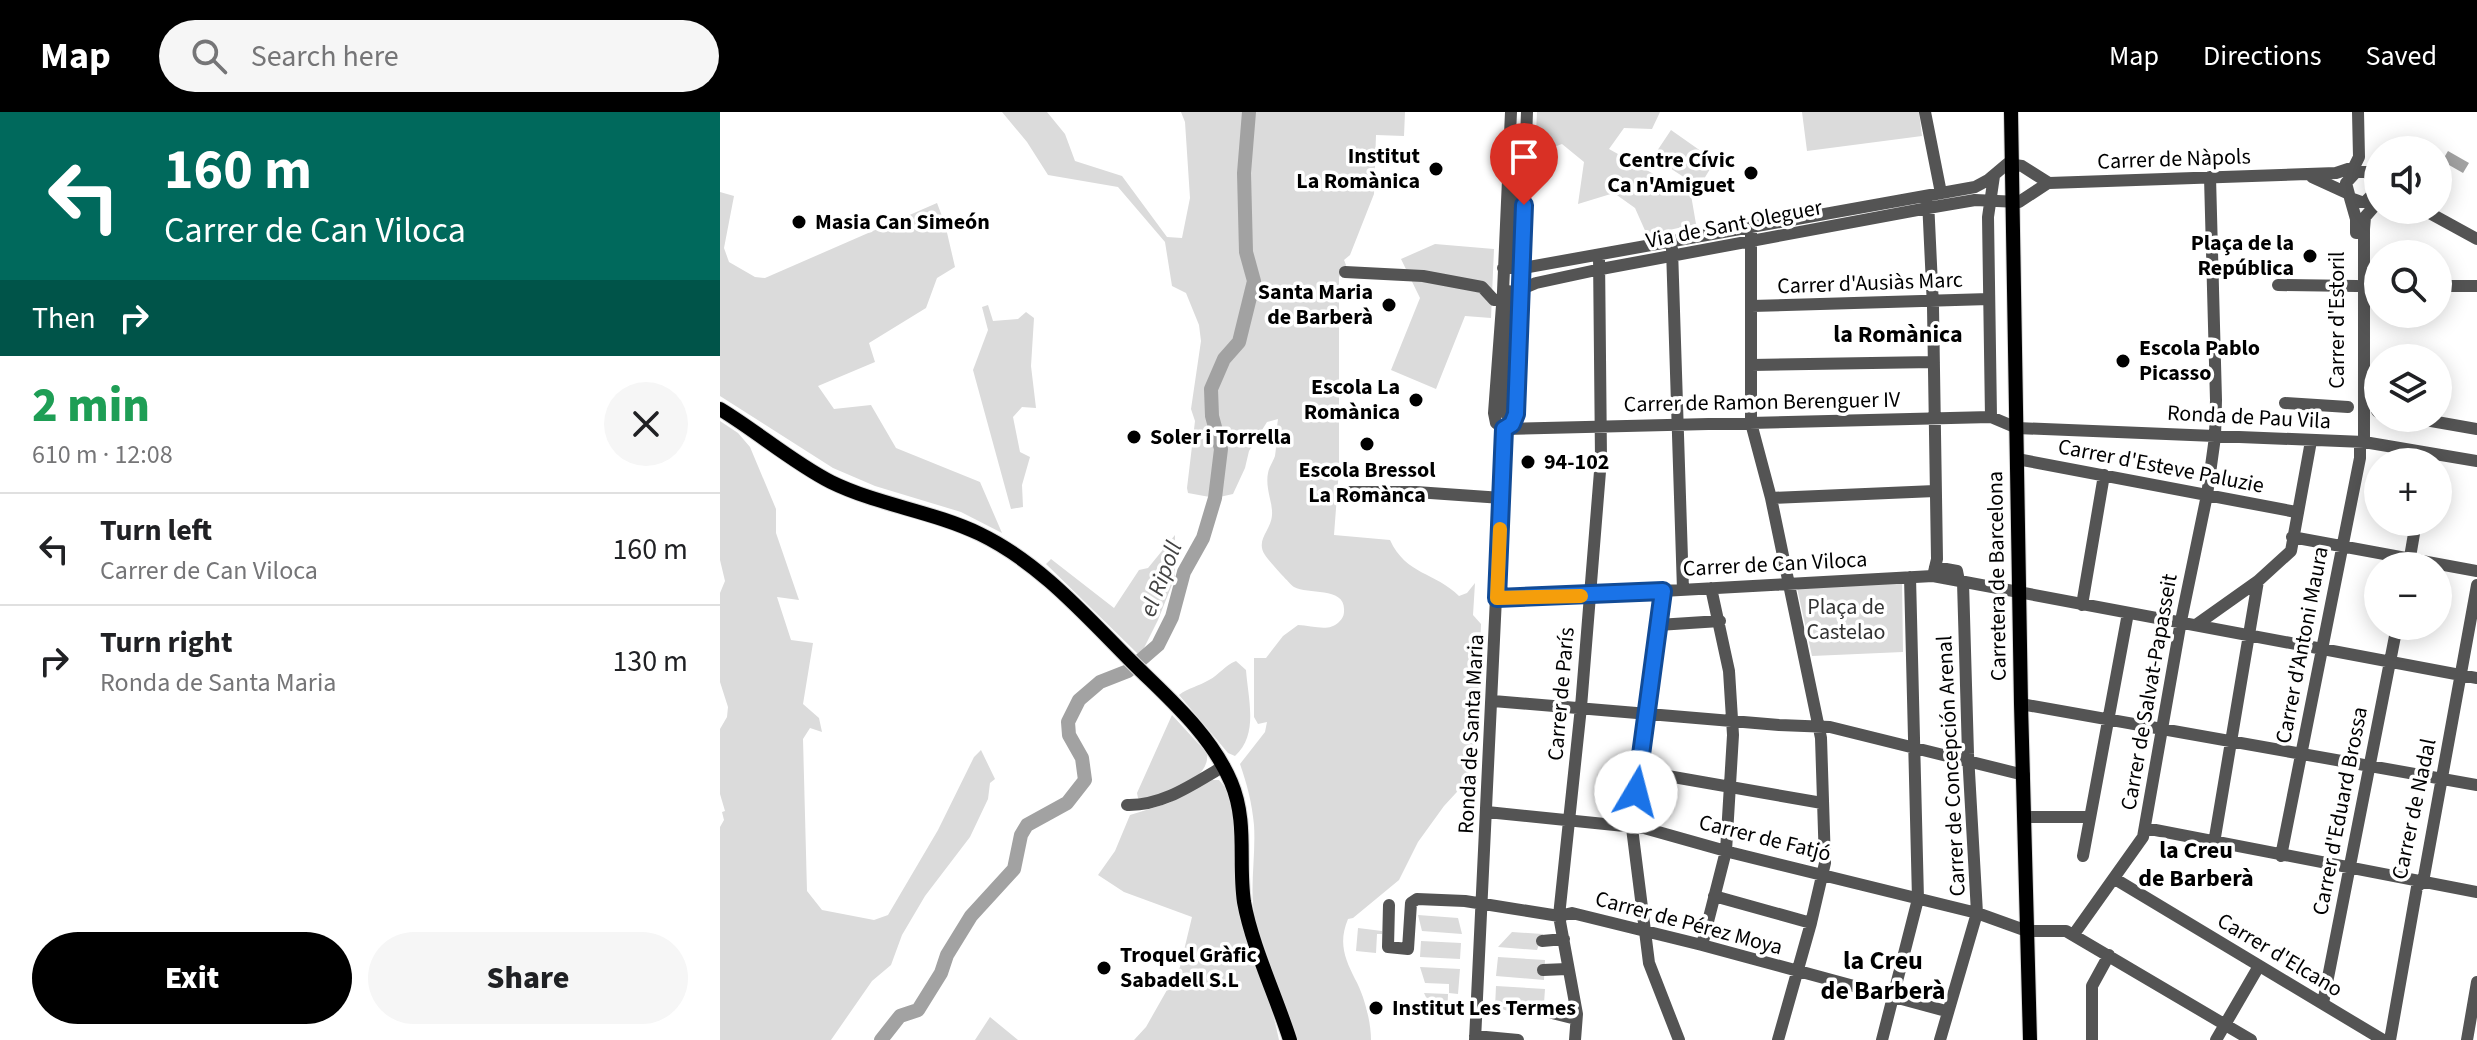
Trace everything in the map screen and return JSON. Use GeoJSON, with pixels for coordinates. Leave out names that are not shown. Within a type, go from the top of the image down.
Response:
{"type":"FeatureCollection","features":[{"type":"Feature","properties":{"kind":"main road","name":"Carretera de Barcelona"},"geometry":{"type":"LineString","coordinates":[[2011,112],[2020,167],[1995,196],[2017,428],[2030,1040]]}},
{"type":"Feature","properties":{"kind":"main road"},"geometry":{"type":"LineString","coordinates":[[720,409],[833,483],[951,522],[992,540],[1044,576],[1196,727],[1224,766],[1236,795],[1241,815],[1245,904],[1290,1040]]}},
{"type":"Feature","properties":{"kind":"street","name":"Ronda de Santa Maria"},"geometry":{"type":"LineString","coordinates":[[1511,112],[1513,267]]}},
{"type":"Feature","properties":{"kind":"street","name":"Ronda de Santa Maria"},"geometry":{"type":"LineString","coordinates":[[1504,429],[1512,424],[1516,414],[1508,293],[1513,267],[1518,112]]}},
{"type":"Feature","properties":{"kind":"street","name":"Ronda de Santa Maria"},"geometry":{"type":"LineString","coordinates":[[1504,429],[1496,423],[1494,413],[1513,267],[1527,112]]}},
{"type":"Feature","properties":{"kind":"street"},"geometry":{"type":"LineString","coordinates":[[1925,112],[1931,200],[1934,572]]}},
{"type":"Feature","properties":{"kind":"street","name":"Carrer d'Estoril"},"geometry":{"type":"LineString","coordinates":[[2358,112],[2359,157],[2351,172],[2349,195],[2356,219],[2360,286],[2360,442]]}},
{"type":"Feature","properties":{"kind":"street","name":"Via de Sant Oleguer"},"geometry":{"type":"LineString","coordinates":[[1995,196],[1994,176],[2003,166],[2020,167]]}},
{"type":"Feature","properties":{"kind":"street"},"geometry":{"type":"LineString","coordinates":[[2020,167],[2048,183]]}},
{"type":"Feature","properties":{"kind":"street","name":"Carrer de Nàpols"},"geometry":{"type":"LineString","coordinates":[[2048,183],[2364,173]]}},
{"type":"Feature","properties":{"kind":"street","name":"Carrer de Nàpols"},"geometry":{"type":"LineString","coordinates":[[2301,174],[2364,199]]}},
{"type":"Feature","properties":{"kind":"street","name":"Carrer de Salvat-Papasseit"},"geometry":{"type":"LineString","coordinates":[[2074,934],[2143,837],[2207,495],[2215,437],[2210,177]]}},
{"type":"Feature","properties":{"kind":"street"},"geometry":{"type":"LineString","coordinates":[[1991,417],[1988,217],[1995,196],[2048,183]]}},
{"type":"Feature","properties":{"kind":"street","name":"Via de Sant Oleguer"},"geometry":{"type":"LineString","coordinates":[[1536,274],[1931,200],[1995,196]]}},
{"type":"Feature","properties":{"kind":"street","name":"Via de Sant Oleguer"},"geometry":{"type":"LineString","coordinates":[[1931,200],[1995,196]]}},
{"type":"Feature","properties":{"kind":"street","name":"Carrer d'Estoril"},"geometry":{"type":"LineString","coordinates":[[2360,286],[2364,224]]}},
{"type":"Feature","properties":{"kind":"street"},"geometry":{"type":"LineString","coordinates":[[2450,224],[2477,239]]}},
{"type":"Feature","properties":{"kind":"street"},"geometry":{"type":"LineString","coordinates":[[1751,234],[1751,423],[1771,498],[1821,738],[1825,863],[1778,1040]]}},
{"type":"Feature","properties":{"kind":"street"},"geometry":{"type":"LineString","coordinates":[[1672,250],[1683,590]]}},
{"type":"Feature","properties":{"kind":"street","name":"Via de Sant Oleguer"},"geometry":{"type":"LineString","coordinates":[[1513,267],[1600,262]]}},
{"type":"Feature","properties":{"kind":"street","name":"Via de Sant Oleguer"},"geometry":{"type":"LineString","coordinates":[[1508,293],[1600,262]]}},
{"type":"Feature","properties":{"kind":"street","name":"Carrer de París"},"geometry":{"type":"LineString","coordinates":[[1575,1040],[1576,1019],[1559,916],[1581,707],[1602,425],[1600,262]]}},
{"type":"Feature","properties":{"kind":"street"},"geometry":{"type":"LineString","coordinates":[[1345,272],[1423,276],[1508,293],[1504,413]]}},
{"type":"Feature","properties":{"kind":"street"},"geometry":{"type":"LineString","coordinates":[[2278,285],[2364,286]]}},
{"type":"Feature","properties":{"kind":"street"},"geometry":{"type":"LineString","coordinates":[[2452,286],[2477,286]]}},
{"type":"Feature","properties":{"kind":"street","name":"Carrer d'Ausiàs Marc"},"geometry":{"type":"LineString","coordinates":[[1751,306],[1989,299]]}},
{"type":"Feature","properties":{"kind":"street"},"geometry":{"type":"LineString","coordinates":[[1751,365],[1934,362]]}},
{"type":"Feature","properties":{"kind":"street"},"geometry":{"type":"LineString","coordinates":[[2285,403],[2348,407]]}},
{"type":"Feature","properties":{"kind":"street","name":"Carrer de Ramon Berenguer IV"},"geometry":{"type":"LineString","coordinates":[[1504,429],[1991,417],[2017,428]]}},
{"type":"Feature","properties":{"kind":"street"},"geometry":{"type":"LineString","coordinates":[[2452,425],[2477,429]]}},
{"type":"Feature","properties":{"kind":"street","name":"Ronda de Pau Vila"},"geometry":{"type":"LineString","coordinates":[[2017,428],[2360,442],[2386,448]]}},
{"type":"Feature","properties":{"kind":"street","name":"Ronda de Santa Maria"},"geometry":{"type":"LineString","coordinates":[[1475,1038],[1504,429]]}},
{"type":"Feature","properties":{"kind":"street"},"geometry":{"type":"LineString","coordinates":[[2196,625],[2258,581],[2288,555],[2311,441]]}},
{"type":"Feature","properties":{"kind":"street","name":"Carrer d'Antoni Maura"},"geometry":{"type":"LineString","coordinates":[[2281,856],[2360,458],[2360,442]]}},
{"type":"Feature","properties":{"kind":"street","name":"Carrer d'Esteve Paluzie"},"geometry":{"type":"LineString","coordinates":[[2017,459],[2296,512]]}},
{"type":"Feature","properties":{"kind":"street","name":"Ronda de Pau Vila"},"geometry":{"type":"LineString","coordinates":[[2452,459],[2477,461]]}},
{"type":"Feature","properties":{"kind":"street"},"geometry":{"type":"LineString","coordinates":[[2082,605],[2104,475]]}},
{"type":"Feature","properties":{"kind":"street"},"geometry":{"type":"LineString","coordinates":[[1771,498],[1935,491]]}},
{"type":"Feature","properties":{"kind":"street"},"geometry":{"type":"LineString","coordinates":[[1346,492],[1416,492],[1502,498]]}},
{"type":"Feature","properties":{"kind":"street"},"geometry":{"type":"LineString","coordinates":[[2292,537],[2365,552]]}},
{"type":"Feature","properties":{"kind":"street"},"geometry":{"type":"LineString","coordinates":[[2452,568],[2477,571]]}},
{"type":"Feature","properties":{"kind":"street","name":"Carrer de Can Viloca"},"geometry":{"type":"LineString","coordinates":[[1497,598],[1910,577],[1934,572],[2020,593],[2477,678]]}},
{"type":"Feature","properties":{"kind":"street"},"geometry":{"type":"LineString","coordinates":[[1882,1040],[1918,899],[1910,577]]}},
{"type":"Feature","properties":{"kind":"street","name":"Carrer de Concepción Arenal"},"geometry":{"type":"LineString","coordinates":[[1940,1040],[1977,913],[1961,581]]}},
{"type":"Feature","properties":{"kind":"street"},"geometry":{"type":"LineString","coordinates":[[2214,843],[2258,581]]}},
{"type":"Feature","properties":{"kind":"street","name":"Carrer de Nadal"},"geometry":{"type":"LineString","coordinates":[[2390,1040],[2417,887],[2423,882],[2477,585]]}},
{"type":"Feature","properties":{"kind":"street"},"geometry":{"type":"LineString","coordinates":[[1702,945],[1726,851],[1733,735],[1729,671],[1711,588]]}},
{"type":"Feature","properties":{"kind":"street"},"geometry":{"type":"LineString","coordinates":[[1663,591],[1632,828],[1649,963],[1679,1040]]}},
{"type":"Feature","properties":{"kind":"street"},"geometry":{"type":"LineString","coordinates":[[2083,856],[2128,613]]}},
{"type":"Feature","properties":{"kind":"street"},"geometry":{"type":"LineString","coordinates":[[1658,625],[1720,621]]}},
{"type":"Feature","properties":{"kind":"street","name":"Carrer d'Eduard Brossa"},"geometry":{"type":"LineString","coordinates":[[2323,1003],[2394,640]]}},
{"type":"Feature","properties":{"kind":"street"},"geometry":{"type":"LineString","coordinates":[[1493,701],[1830,727],[2024,775]]}},
{"type":"Feature","properties":{"kind":"street"},"geometry":{"type":"LineString","coordinates":[[2021,704],[2477,785]]}},
{"type":"Feature","properties":{"kind":"street"},"geometry":{"type":"LineString","coordinates":[[1127,805],[1168,797],[1224,766]]}},
{"type":"Feature","properties":{"kind":"street"},"geometry":{"type":"LineString","coordinates":[[1639,771],[1822,803]]}},
{"type":"Feature","properties":{"kind":"street","name":"Carrer de Fatjó"},"geometry":{"type":"LineString","coordinates":[[1487,812],[1644,828],[1977,913],[2027,931],[2066,931],[2074,934]]}},
{"type":"Feature","properties":{"kind":"street"},"geometry":{"type":"LineString","coordinates":[[2025,817],[2089,817]]}},
{"type":"Feature","properties":{"kind":"street"},"geometry":{"type":"LineString","coordinates":[[2145,828],[2477,892]]}},
{"type":"Feature","properties":{"kind":"street","name":"Carrer d'Elcano"},"geometry":{"type":"LineString","coordinates":[[2115,879],[2382,1040]]}},
{"type":"Feature","properties":{"kind":"street"},"geometry":{"type":"LineString","coordinates":[[1714,896],[1811,923]]}},
{"type":"Feature","properties":{"kind":"street","name":"Carrer de Pérez Moya"},"geometry":{"type":"LineString","coordinates":[[1389,905],[1388,947],[1408,949],[1411,903],[1417,899],[1465,901],[1559,916],[1572,913],[1946,1011]]}},
{"type":"Feature","properties":{"kind":"street"},"geometry":{"type":"LineString","coordinates":[[2074,934],[2251,1040]]}},
{"type":"Feature","properties":{"kind":"street"},"geometry":{"type":"LineString","coordinates":[[1542,941],[1564,939]]}},
{"type":"Feature","properties":{"kind":"street"},"geometry":{"type":"LineString","coordinates":[[2092,1040],[2092,986],[2109,955]]}},
{"type":"Feature","properties":{"kind":"street"},"geometry":{"type":"LineString","coordinates":[[2216,1040],[2259,966]]}},
{"type":"Feature","properties":{"kind":"street"},"geometry":{"type":"LineString","coordinates":[[1543,970],[1567,969]]}},
{"type":"Feature","properties":{"kind":"street"},"geometry":{"type":"LineString","coordinates":[[2467,1040],[2477,982]]}},
{"type":"Feature","properties":{"kind":"street"},"geometry":{"type":"LineString","coordinates":[[1552,1013],[1576,1019]]}},
{"type":"Feature","properties":{"kind":"street"},"geometry":{"type":"LineString","coordinates":[[1475,1038],[1518,1040]]}},
{"type":"Feature","properties":{"kind":"green space"},"geometry":{"type":"Polygon","coordinates":[[[1002,112],[1047,112],[1065,134],[1075,161],[1122,176],[1167,237],[1182,238],[1190,198],[1185,122],[1181,112],[1405,112],[1404,136],[1376,135],[1374,194],[1339,277],[1339,469],[1334,535],[1390,540],[1404,560],[1459,596],[1467,593],[1475,583],[1473,615],[1481,624],[1476,756],[1467,781],[1418,842],[1399,880],[1348,919],[1345,928],[1344,950],[1364,1000],[1371,1040],[1296,1040],[1255,919],[1254,825],[1240,764],[1265,732],[1267,722],[1258,724],[1254,717],[1254,658],[1266,658],[1283,636],[1298,625],[1330,627],[1339,622],[1344,612],[1343,603],[1333,595],[1294,587],[1262,550],[1272,515],[1267,479],[1275,456],[1278,419],[1267,422],[1249,451],[1233,494],[1215,498],[1188,493],[1195,421],[1191,409],[1201,341],[1199,325],[1186,293],[1172,286],[1165,242],[1118,187],[1048,175],[1027,142],[1002,112]]]}},
{"type":"Feature","properties":{"kind":"green space"},"geometry":{"type":"Polygon","coordinates":[[[1537,112],[1660,112],[1652,129],[1624,128],[1609,149],[1691,195],[1696,224],[1647,235],[1635,208],[1614,193],[1578,204],[1584,162],[1562,144],[1535,154],[1537,112]]]}},
{"type":"Feature","properties":{"kind":"green space"},"geometry":{"type":"Polygon","coordinates":[[[1802,112],[1919,112],[1922,136],[1807,151],[1802,112]]]}},
{"type":"Feature","properties":{"kind":"green space"},"geometry":{"type":"Polygon","coordinates":[[[1671,130],[1715,161],[1699,187],[1653,157],[1671,130]]]}},
{"type":"Feature","properties":{"kind":"green space"},"geometry":{"type":"Polygon","coordinates":[[[720,192],[734,196],[724,248],[729,262],[755,277],[765,278],[937,203],[955,267],[937,278],[926,308],[869,343],[875,362],[818,386],[834,409],[871,405],[896,448],[980,482],[1002,533],[961,512],[875,486],[833,468],[720,396],[720,192]]]}},
{"type":"Feature","properties":{"kind":"green space"},"geometry":{"type":"Polygon","coordinates":[[[1435,244],[1494,249],[1491,318],[1465,316],[1436,389],[1391,370],[1420,298],[1401,259],[1435,244]]]}},
{"type":"Feature","properties":{"kind":"green space"},"geometry":{"type":"Polygon","coordinates":[[[988,305],[993,321],[1018,319],[1026,312],[1034,318],[1031,366],[1036,408],[1022,407],[1013,417],[1020,452],[1030,457],[1022,485],[1023,507],[1011,509],[973,370],[988,330],[982,307],[988,305]]]}},
{"type":"Feature","properties":{"kind":"green space"},"geometry":{"type":"Polygon","coordinates":[[[720,421],[738,433],[750,447],[776,509],[776,533],[799,600],[777,597],[791,640],[813,643],[803,704],[819,718],[822,732],[810,728],[803,739],[807,891],[822,910],[874,920],[888,915],[938,830],[974,757],[981,750],[995,779],[990,783],[988,799],[970,837],[925,896],[902,935],[891,965],[872,981],[831,1040],[720,1040],[720,827],[724,820],[722,812],[725,811],[720,794],[720,729],[727,717],[728,707],[720,682],[720,593],[725,581],[720,560],[720,421]]]}},
{"type":"Feature","properties":{"kind":"green space"},"geometry":{"type":"Polygon","coordinates":[[[1175,535],[1175,577],[1140,656],[1046,564],[1051,559],[1114,608],[1139,570],[1148,568],[1175,535]]]}},
{"type":"Feature","properties":{"kind":"green space","name":"Plaça de Castelao"},"geometry":{"type":"Polygon","coordinates":[[[1902,581],[1903,652],[1812,656],[1797,588],[1902,581]]]}},
{"type":"Feature","properties":{"kind":"green space"},"geometry":{"type":"Polygon","coordinates":[[[1236,661],[1246,670],[1250,727],[1235,756],[1228,753],[1179,695],[1213,678],[1236,661]]]}},
{"type":"Feature","properties":{"kind":"green space"},"geometry":{"type":"Polygon","coordinates":[[[1172,715],[1207,753],[1206,763],[1201,772],[1183,786],[1139,803],[1137,793],[1172,715]]]}},
{"type":"Feature","properties":{"kind":"green space"},"geometry":{"type":"Polygon","coordinates":[[[1212,780],[1219,780],[1233,806],[1237,837],[1235,885],[1238,904],[1279,1040],[1134,1040],[1146,1027],[1180,967],[1192,917],[1124,892],[1098,875],[1115,851],[1130,815],[1169,803],[1212,780]]]}},
{"type":"Feature","properties":{"kind":"green space"},"geometry":{"type":"Polygon","coordinates":[[[1418,915],[1458,918],[1462,934],[1422,931],[1418,915]]]}},
{"type":"Feature","properties":{"kind":"green space"},"geometry":{"type":"Polygon","coordinates":[[[1358,928],[1382,931],[1382,934],[1377,934],[1376,953],[1356,951],[1358,928]]]}},
{"type":"Feature","properties":{"kind":"green space"},"geometry":{"type":"Polygon","coordinates":[[[1512,932],[1543,934],[1537,950],[1498,947],[1512,932]]]}},
{"type":"Feature","properties":{"kind":"green space"},"geometry":{"type":"Polygon","coordinates":[[[1421,941],[1461,943],[1460,959],[1420,957],[1421,941]]]}},
{"type":"Feature","properties":{"kind":"green space"},"geometry":{"type":"Polygon","coordinates":[[[1498,957],[1545,960],[1544,980],[1496,976],[1498,957]]]}},
{"type":"Feature","properties":{"kind":"green space"},"geometry":{"type":"Polygon","coordinates":[[[1420,967],[1460,969],[1458,994],[1449,993],[1449,984],[1425,983],[1420,967]]]}},
{"type":"Feature","properties":{"kind":"green space"},"geometry":{"type":"Polygon","coordinates":[[[1496,986],[1545,989],[1543,1018],[1495,1008],[1496,986]]]}},
{"type":"Feature","properties":{"kind":"green space"},"geometry":{"type":"Polygon","coordinates":[[[1424,993],[1448,994],[1447,1018],[1435,1016],[1424,993]]]}},
{"type":"Feature","properties":{"kind":"green space"},"geometry":{"type":"Polygon","coordinates":[[[990,1017],[1018,1040],[975,1040],[990,1017]]]}},
{"type":"Feature","properties":{"kind":"shaded area"},"geometry":{"type":"Polygon","coordinates":[[[2452,153],[2469,163],[2463,173],[2452,167],[2452,153]]]}},
{"type":"Feature","properties":{"kind":"waterway","name":"el Ripoll"},"geometry":{"type":"LineString","coordinates":[[881,1040],[900,1016],[918,1010],[971,916],[1014,869],[1021,835],[1027,825],[1067,803],[1085,780],[1082,758],[1069,735],[1068,722],[1079,700],[1100,682],[1128,671],[1158,645],[1172,617],[1184,572],[1203,538],[1215,498],[1221,449],[1212,416],[1211,389],[1224,359],[1239,342],[1254,281],[1246,252],[1244,173],[1249,112]]}},
{"type":"Feature","properties":{"kind":"slow traffic"},"geometry":{"type":"LineString","coordinates":[[1500,529],[1497,598],[1581,596]]}},
{"type":"Feature","properties":{"kind":"place","name":"Institut La Romànica"},"geometry":{"type":"Point","coordinates":[1436,169]}},
{"type":"Feature","properties":{"kind":"place","name":"Centre Cívic Ca n'Amiguet"},"geometry":{"type":"Point","coordinates":[1751,173]}},
{"type":"Feature","properties":{"kind":"place","name":"Masia Can Simeón"},"geometry":{"type":"Point","coordinates":[799,222]}},
{"type":"Feature","properties":{"kind":"place","name":"Plaça de la República"},"geometry":{"type":"Point","coordinates":[2310,256]}},
{"type":"Feature","properties":{"kind":"place","name":"Santa Maria de Barberà"},"geometry":{"type":"Point","coordinates":[1389,305]}},
{"type":"Feature","properties":{"kind":"place","name":"Escola Pablo Picasso"},"geometry":{"type":"Point","coordinates":[2123,361]}},
{"type":"Feature","properties":{"kind":"place","name":"Escola La Romànica"},"geometry":{"type":"Point","coordinates":[1416,400]}},
{"type":"Feature","properties":{"kind":"place","name":"Soler i Torrella"},"geometry":{"type":"Point","coordinates":[1134,437]}},
{"type":"Feature","properties":{"kind":"place","name":"Escola Bressol La Romànca"},"geometry":{"type":"Point","coordinates":[1367,444]}},
{"type":"Feature","properties":{"kind":"place","name":"94-102"},"geometry":{"type":"Point","coordinates":[1528,462]}},
{"type":"Feature","properties":{"kind":"place","name":"Troquel Gràfic Sabadell S.L"},"geometry":{"type":"Point","coordinates":[1104,968]}},
{"type":"Feature","properties":{"kind":"place","name":"Institut Les Termes"},"geometry":{"type":"Point","coordinates":[1376,1008]}},
{"type":"Feature","properties":{"kind":"district","name":"la Romànica"},"geometry":{"type":"Point","coordinates":[1898,334]}},
{"type":"Feature","properties":{"kind":"district","name":"la Creu de Barberà"},"geometry":{"type":"Point","coordinates":[2196,864]}},
{"type":"Feature","properties":{"kind":"district","name":"la Creu de Barberà"},"geometry":{"type":"Point","coordinates":[1883,975]}},
{"type":"Feature","properties":{"kind":"route"},"geometry":{"type":"LineString","coordinates":[[1524,205],[1516,414],[1512,424],[1504,429],[1497,598],[1663,591],[1636,792]]}}]}
